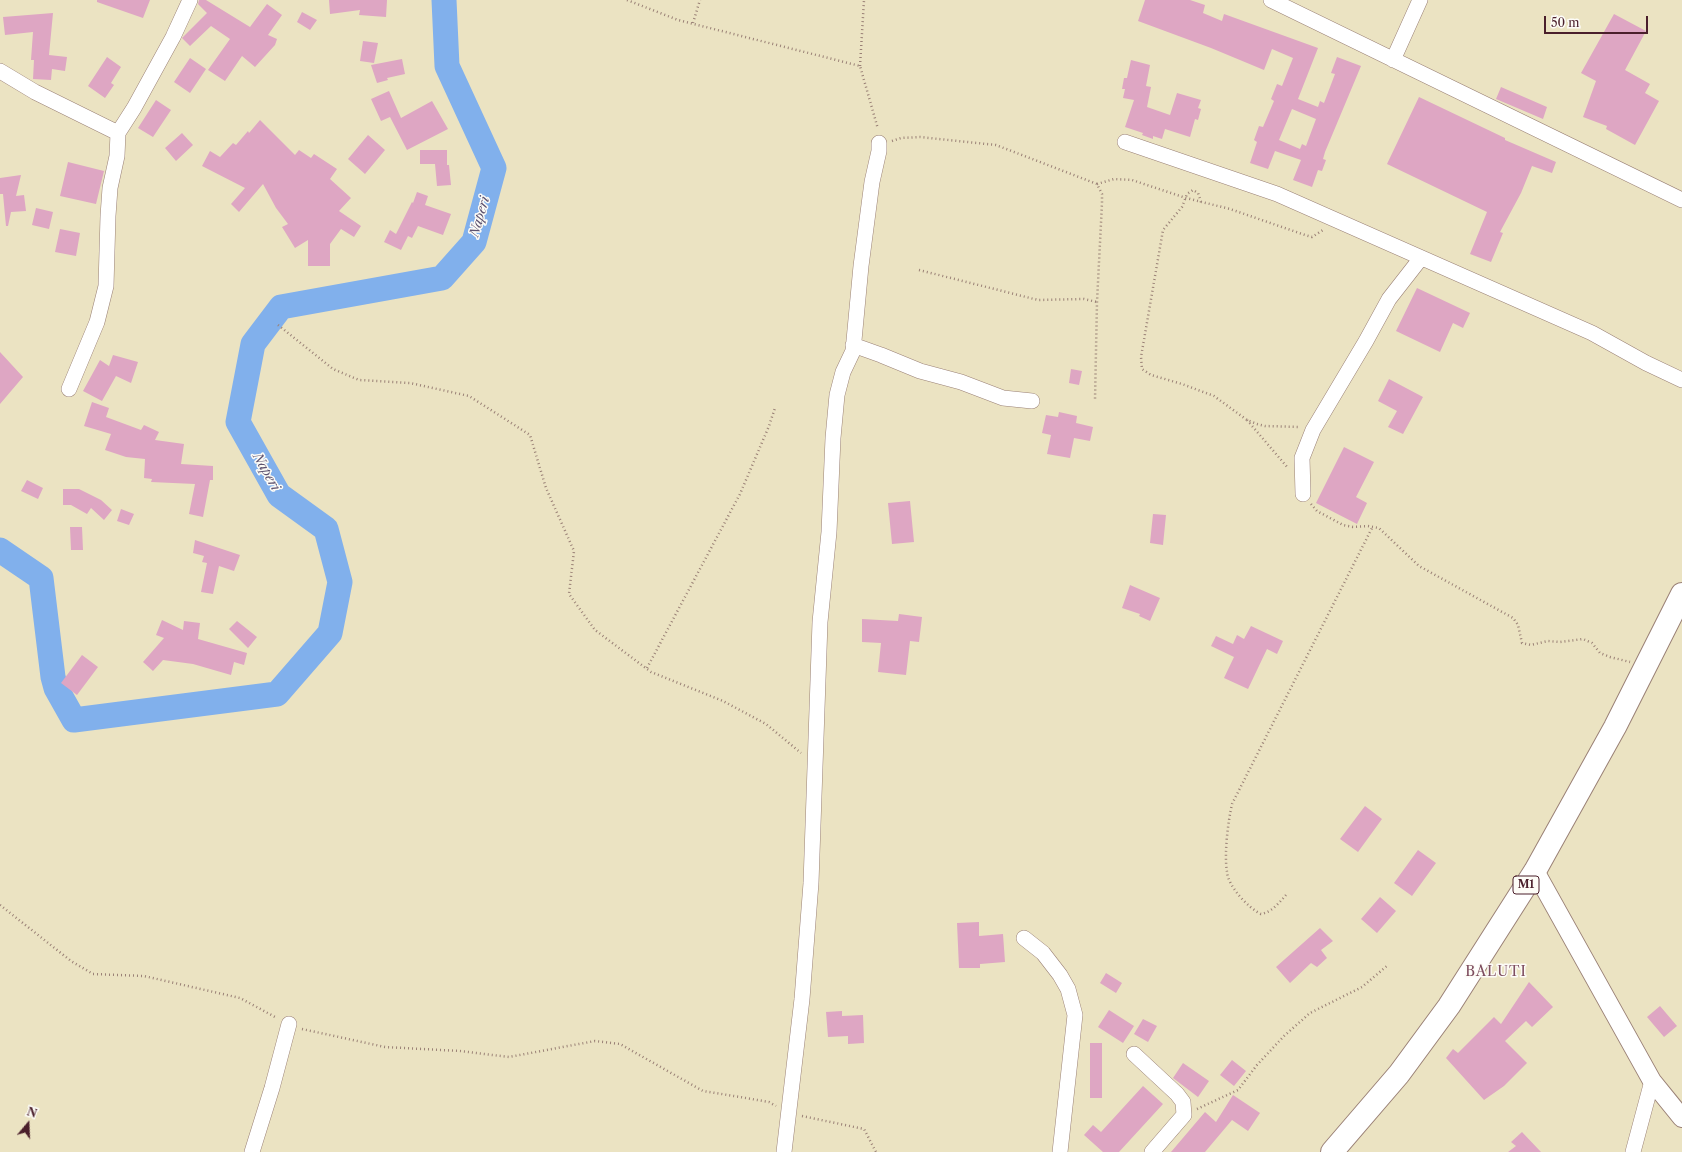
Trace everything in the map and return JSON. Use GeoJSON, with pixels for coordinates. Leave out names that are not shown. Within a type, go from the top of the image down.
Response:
{"type":"FeatureCollection","features":[{"type":"Feature","properties":{"kind":"highway","name":"M1"},"geometry":{"type":"LineString","coordinates":[[1332,1152],[1399,1074],[1449,1006],[1535,870],[1615,726],[1682,594]]}},
{"type":"Feature","properties":{"kind":"street"},"geometry":{"type":"LineString","coordinates":[[69,389],[97,322],[106,286],[110,188],[117,156],[118,133],[134,108],[170,43],[190,0]]}},
{"type":"Feature","properties":{"kind":"street"},"geometry":{"type":"LineString","coordinates":[[1271,0],[1682,200]]}},
{"type":"Feature","properties":{"kind":"street"},"geometry":{"type":"LineString","coordinates":[[1393,60],[1420,0]]}},
{"type":"Feature","properties":{"kind":"street"},"geometry":{"type":"LineString","coordinates":[[0,71],[35,92],[118,133]]}},
{"type":"Feature","properties":{"kind":"street"},"geometry":{"type":"LineString","coordinates":[[1125,142],[1276,194],[1592,333],[1646,363],[1682,380]]}},
{"type":"Feature","properties":{"kind":"street"},"geometry":{"type":"LineString","coordinates":[[784,1152],[805,968],[811,883],[820,622],[829,532],[833,438],[837,395],[843,372],[853,351],[860,266],[872,182],[879,151],[879,143]]}},
{"type":"Feature","properties":{"kind":"street"},"geometry":{"type":"LineString","coordinates":[[1303,494],[1302,458],[1314,428],[1366,341],[1389,299],[1421,258]]}},
{"type":"Feature","properties":{"kind":"street"},"geometry":{"type":"LineString","coordinates":[[853,346],[881,355],[920,371],[961,382],[1003,398],[1032,402]]}},
{"type":"Feature","properties":{"kind":"street"},"geometry":{"type":"LineString","coordinates":[[1535,870],[1652,1081],[1682,1118]]}},
{"type":"Feature","properties":{"kind":"street"},"geometry":{"type":"LineString","coordinates":[[1024,938],[1043,953],[1060,975],[1068,989],[1075,1015],[1060,1152]]}},
{"type":"Feature","properties":{"kind":"street"},"geometry":{"type":"LineString","coordinates":[[252,1152],[272,1088],[289,1024]]}},
{"type":"Feature","properties":{"kind":"street"},"geometry":{"type":"LineString","coordinates":[[1134,1054],[1177,1094],[1183,1102],[1184,1115],[1152,1152]]}},
{"type":"Feature","properties":{"kind":"street"},"geometry":{"type":"LineString","coordinates":[[1633,1152],[1652,1081]]}},
{"type":"Feature","properties":{"kind":"path"},"geometry":{"type":"LineString","coordinates":[[627,0],[678,20],[860,66]]}},
{"type":"Feature","properties":{"kind":"path"},"geometry":{"type":"LineString","coordinates":[[693,24],[700,0]]}},
{"type":"Feature","properties":{"kind":"path"},"geometry":{"type":"LineString","coordinates":[[864,0],[860,66],[879,133],[879,143],[901,138],[920,137],[996,145],[1097,184],[1114,179],[1132,180],[1186,198],[1230,209],[1312,237],[1336,221]]}},
{"type":"Feature","properties":{"kind":"path"},"geometry":{"type":"LineString","coordinates":[[1096,400],[1097,302],[1102,204],[1102,194],[1097,184]]}},
{"type":"Feature","properties":{"kind":"path"},"geometry":{"type":"LineString","coordinates":[[1201,202],[1198,193],[1193,190],[1187,194],[1182,207],[1166,226],[1162,235],[1141,357],[1142,369],[1146,373],[1214,396],[1247,420],[1292,473],[1303,494],[1317,511],[1343,525],[1353,527],[1373,526],[1383,530],[1420,566],[1513,618],[1518,625],[1522,643],[1531,645],[1548,641],[1560,642],[1583,639],[1592,643],[1600,653],[1604,655],[1646,665]]}},
{"type":"Feature","properties":{"kind":"path"},"geometry":{"type":"LineString","coordinates":[[919,270],[1038,300],[1084,299],[1097,302]]}},
{"type":"Feature","properties":{"kind":"path"},"geometry":{"type":"LineString","coordinates":[[278,325],[333,369],[359,380],[410,383],[469,396],[530,435],[546,488],[574,551],[568,594],[595,630],[651,672],[723,700],[766,724],[815,765]]}},
{"type":"Feature","properties":{"kind":"path"},"geometry":{"type":"LineString","coordinates":[[647,668],[740,494],[775,408]]}},
{"type":"Feature","properties":{"kind":"path"},"geometry":{"type":"LineString","coordinates":[[1247,420],[1265,426],[1314,428]]}},
{"type":"Feature","properties":{"kind":"path"},"geometry":{"type":"LineString","coordinates":[[1286,895],[1274,908],[1267,913],[1261,914],[1247,904],[1229,881],[1226,872],[1227,845],[1232,804],[1373,526]]}},
{"type":"Feature","properties":{"kind":"path"},"geometry":{"type":"LineString","coordinates":[[0,905],[72,961],[93,974],[144,976],[240,998],[295,1027],[385,1047],[460,1051],[509,1057],[595,1041],[620,1044],[703,1092],[768,1102],[788,1113],[864,1129],[876,1152]]}},
{"type":"Feature","properties":{"kind":"path"},"geometry":{"type":"LineString","coordinates":[[1184,1115],[1238,1090],[1257,1065],[1284,1036],[1310,1013],[1362,987],[1388,965]]}},
{"type":"Feature","properties":{"kind":"building"},"geometry":{"type":"Polygon","coordinates":[[[97,0],[150,0],[143,18],[97,2],[97,0]]]}},
{"type":"Feature","properties":{"kind":"building"},"geometry":{"type":"Polygon","coordinates":[[[199,0],[206,0],[250,27],[267,4],[282,15],[268,35],[277,39],[275,45],[255,67],[242,56],[225,81],[208,70],[230,39],[211,26],[190,46],[182,38],[207,13],[198,4],[199,0]]]}},
{"type":"Feature","properties":{"kind":"building"},"geometry":{"type":"Polygon","coordinates":[[[329,0],[387,0],[386,17],[359,15],[360,10],[330,14],[329,0]]]}},
{"type":"Feature","properties":{"kind":"building"},"geometry":{"type":"Polygon","coordinates":[[[1145,0],[1190,0],[1205,5],[1203,13],[1222,21],[1224,14],[1318,48],[1298,99],[1318,107],[1320,101],[1324,103],[1335,74],[1331,73],[1337,57],[1361,66],[1325,152],[1323,159],[1326,160],[1322,171],[1318,170],[1312,187],[1293,180],[1301,160],[1275,151],[1268,169],[1250,163],[1257,142],[1254,140],[1259,126],[1263,127],[1274,101],[1271,99],[1277,84],[1282,86],[1293,58],[1272,49],[1264,70],[1211,48],[1138,21],[1145,0]],[[1292,109],[1279,140],[1300,149],[1302,144],[1306,146],[1316,119],[1292,109]]]}},
{"type":"Feature","properties":{"kind":"building"},"geometry":{"type":"Polygon","coordinates":[[[302,12],[317,20],[310,30],[297,22],[302,12]]]}},
{"type":"Feature","properties":{"kind":"building"},"geometry":{"type":"Polygon","coordinates":[[[53,13],[49,55],[67,57],[65,71],[52,69],[51,80],[33,79],[34,60],[31,60],[33,32],[5,35],[3,17],[53,13]]]}},
{"type":"Feature","properties":{"kind":"building"},"geometry":{"type":"Polygon","coordinates":[[[1614,14],[1646,31],[1625,70],[1650,84],[1645,93],[1659,101],[1635,145],[1606,129],[1607,126],[1583,117],[1596,81],[1581,73],[1614,14]]]}},
{"type":"Feature","properties":{"kind":"building"},"geometry":{"type":"Polygon","coordinates":[[[363,41],[378,43],[374,63],[360,61],[363,41]]]}},
{"type":"Feature","properties":{"kind":"building"},"geometry":{"type":"Polygon","coordinates":[[[107,57],[121,67],[111,83],[114,85],[105,98],[88,86],[107,57]]]}},
{"type":"Feature","properties":{"kind":"building"},"geometry":{"type":"Polygon","coordinates":[[[190,58],[206,69],[190,93],[174,82],[190,58]]]}},
{"type":"Feature","properties":{"kind":"building"},"geometry":{"type":"Polygon","coordinates":[[[402,59],[405,74],[387,78],[388,80],[377,83],[371,65],[402,59]]]}},
{"type":"Feature","properties":{"kind":"building"},"geometry":{"type":"Polygon","coordinates":[[[1131,60],[1150,65],[1146,86],[1151,87],[1147,107],[1170,115],[1177,93],[1201,100],[1198,108],[1201,109],[1198,120],[1195,119],[1190,137],[1165,129],[1162,139],[1153,136],[1153,139],[1142,135],[1143,133],[1125,127],[1134,100],[1123,98],[1125,89],[1122,89],[1124,78],[1127,78],[1131,60]]]}},
{"type":"Feature","properties":{"kind":"building"},"geometry":{"type":"Polygon","coordinates":[[[1501,87],[1547,107],[1543,119],[1496,99],[1501,87]]]}},
{"type":"Feature","properties":{"kind":"building"},"geometry":{"type":"Polygon","coordinates":[[[389,91],[401,118],[432,101],[448,129],[407,150],[390,117],[381,121],[371,99],[389,91]]]}},
{"type":"Feature","properties":{"kind":"building"},"geometry":{"type":"Polygon","coordinates":[[[1419,97],[1505,138],[1505,140],[1556,162],[1552,173],[1532,166],[1521,193],[1500,232],[1503,233],[1491,262],[1470,254],[1487,212],[1387,164],[1419,97]]]}},
{"type":"Feature","properties":{"kind":"building"},"geometry":{"type":"Polygon","coordinates":[[[156,100],[171,110],[153,137],[138,128],[156,100]]]}},
{"type":"Feature","properties":{"kind":"building"},"geometry":{"type":"Polygon","coordinates":[[[260,120],[295,155],[299,150],[311,158],[314,154],[337,169],[330,179],[351,198],[339,211],[361,226],[354,237],[341,229],[330,244],[330,266],[308,266],[308,240],[295,248],[282,227],[288,224],[276,208],[263,184],[239,212],[231,204],[245,188],[202,166],[210,151],[220,157],[233,143],[236,145],[248,131],[249,133],[260,120]]]}},
{"type":"Feature","properties":{"kind":"building"},"geometry":{"type":"Polygon","coordinates":[[[182,133],[193,145],[176,161],[165,148],[182,133]]]}},
{"type":"Feature","properties":{"kind":"building"},"geometry":{"type":"Polygon","coordinates":[[[368,135],[385,150],[365,174],[348,159],[368,135]]]}},
{"type":"Feature","properties":{"kind":"building"},"geometry":{"type":"Polygon","coordinates":[[[420,150],[447,150],[447,165],[449,165],[451,185],[437,186],[435,164],[420,164],[420,150]]]}},
{"type":"Feature","properties":{"kind":"building"},"geometry":{"type":"Polygon","coordinates":[[[68,162],[104,171],[96,204],[60,196],[68,162]]]}},
{"type":"Feature","properties":{"kind":"building"},"geometry":{"type":"Polygon","coordinates":[[[21,175],[16,196],[24,195],[26,211],[11,212],[8,226],[6,226],[3,194],[0,194],[0,178],[21,175]]]}},
{"type":"Feature","properties":{"kind":"building"},"geometry":{"type":"Polygon","coordinates":[[[417,192],[428,196],[425,205],[451,214],[443,235],[418,226],[412,238],[408,236],[401,250],[384,242],[390,230],[396,234],[412,202],[413,203],[417,192]]]}},
{"type":"Feature","properties":{"kind":"building"},"geometry":{"type":"Polygon","coordinates":[[[36,208],[53,212],[49,229],[32,225],[36,208]]]}},
{"type":"Feature","properties":{"kind":"building"},"geometry":{"type":"Polygon","coordinates":[[[60,229],[80,233],[76,256],[55,252],[60,229]]]}},
{"type":"Feature","properties":{"kind":"building"},"geometry":{"type":"Polygon","coordinates":[[[1417,288],[1470,313],[1463,328],[1453,323],[1440,352],[1396,331],[1417,288]]]}},
{"type":"Feature","properties":{"kind":"building"},"geometry":{"type":"Polygon","coordinates":[[[0,352],[23,377],[0,404],[0,352]]]}},
{"type":"Feature","properties":{"kind":"building"},"geometry":{"type":"Polygon","coordinates":[[[113,355],[138,362],[131,383],[116,376],[102,401],[83,391],[100,360],[109,366],[113,355]]]}},
{"type":"Feature","properties":{"kind":"building"},"geometry":{"type":"Polygon","coordinates":[[[1071,369],[1082,371],[1079,385],[1069,383],[1071,369]]]}},
{"type":"Feature","properties":{"kind":"building"},"geometry":{"type":"Polygon","coordinates":[[[1389,379],[1423,397],[1403,434],[1388,427],[1397,411],[1378,401],[1389,379]]]}},
{"type":"Feature","properties":{"kind":"building"},"geometry":{"type":"Polygon","coordinates":[[[92,402],[109,408],[106,417],[141,430],[144,425],[159,432],[155,440],[184,444],[181,464],[213,466],[213,480],[210,480],[203,517],[189,514],[195,484],[151,482],[152,479],[144,478],[145,459],[126,457],[105,450],[111,434],[84,426],[92,402]]]}},
{"type":"Feature","properties":{"kind":"building"},"geometry":{"type":"Polygon","coordinates":[[[1059,412],[1077,416],[1076,423],[1093,427],[1090,441],[1074,438],[1070,458],[1047,454],[1051,435],[1042,433],[1046,415],[1058,417],[1059,412]]]}},
{"type":"Feature","properties":{"kind":"building"},"geometry":{"type":"Polygon","coordinates":[[[1344,447],[1374,462],[1356,497],[1367,503],[1357,524],[1316,503],[1344,447]]]}},
{"type":"Feature","properties":{"kind":"building"},"geometry":{"type":"Polygon","coordinates":[[[27,480],[43,488],[38,499],[21,491],[27,480]]]}},
{"type":"Feature","properties":{"kind":"building"},"geometry":{"type":"Polygon","coordinates":[[[63,489],[79,489],[101,500],[112,510],[104,520],[91,508],[87,514],[71,505],[63,505],[63,489]]]}},
{"type":"Feature","properties":{"kind":"building"},"geometry":{"type":"Polygon","coordinates":[[[910,501],[914,542],[892,544],[888,503],[910,501]]]}},
{"type":"Feature","properties":{"kind":"building"},"geometry":{"type":"Polygon","coordinates":[[[121,509],[134,514],[129,525],[117,521],[121,509]]]}},
{"type":"Feature","properties":{"kind":"building"},"geometry":{"type":"Polygon","coordinates":[[[1153,514],[1166,515],[1163,545],[1150,543],[1153,514]]]}},
{"type":"Feature","properties":{"kind":"building"},"geometry":{"type":"Polygon","coordinates":[[[70,527],[82,527],[83,550],[71,550],[70,527]]]}},
{"type":"Feature","properties":{"kind":"building"},"geometry":{"type":"Polygon","coordinates":[[[195,540],[240,555],[234,571],[219,566],[213,594],[201,592],[207,563],[202,562],[204,556],[193,553],[195,540]]]}},
{"type":"Feature","properties":{"kind":"building"},"geometry":{"type":"Polygon","coordinates":[[[1130,585],[1160,598],[1150,621],[1139,616],[1140,614],[1122,608],[1130,585]]]}},
{"type":"Feature","properties":{"kind":"building"},"geometry":{"type":"Polygon","coordinates":[[[899,614],[922,617],[919,642],[910,641],[906,675],[878,672],[881,643],[862,642],[862,619],[898,621],[899,614]]]}},
{"type":"Feature","properties":{"kind":"building"},"geometry":{"type":"Polygon","coordinates":[[[162,620],[183,630],[184,621],[200,623],[198,639],[247,653],[244,665],[234,662],[231,675],[193,664],[163,660],[153,671],[143,662],[164,638],[156,635],[162,620]]]}},
{"type":"Feature","properties":{"kind":"building"},"geometry":{"type":"Polygon","coordinates":[[[237,621],[257,637],[248,648],[229,629],[237,621]]]}},
{"type":"Feature","properties":{"kind":"building"},"geometry":{"type":"Polygon","coordinates":[[[1251,626],[1283,641],[1277,654],[1267,649],[1248,689],[1224,678],[1234,657],[1211,646],[1216,636],[1233,644],[1237,635],[1244,639],[1251,626]]]}},
{"type":"Feature","properties":{"kind":"building"},"geometry":{"type":"Polygon","coordinates":[[[82,655],[98,667],[77,695],[61,683],[82,655]]]}},
{"type":"Feature","properties":{"kind":"building"},"geometry":{"type":"Polygon","coordinates":[[[1365,806],[1382,819],[1358,852],[1340,839],[1365,806]]]}},
{"type":"Feature","properties":{"kind":"building"},"geometry":{"type":"Polygon","coordinates":[[[1418,850],[1436,863],[1412,896],[1394,883],[1418,850]]]}},
{"type":"Feature","properties":{"kind":"building"},"geometry":{"type":"Polygon","coordinates":[[[1380,897],[1396,911],[1377,933],[1361,919],[1380,897]]]}},
{"type":"Feature","properties":{"kind":"building"},"geometry":{"type":"Polygon","coordinates":[[[979,922],[979,936],[1003,934],[1005,962],[980,964],[980,968],[959,968],[957,923],[979,922]]]}},
{"type":"Feature","properties":{"kind":"building"},"geometry":{"type":"Polygon","coordinates":[[[1320,928],[1333,941],[1321,950],[1327,958],[1317,967],[1311,963],[1290,983],[1276,967],[1320,928]]]}},
{"type":"Feature","properties":{"kind":"building"},"geometry":{"type":"Polygon","coordinates":[[[1106,973],[1122,983],[1116,993],[1100,983],[1106,973]]]}},
{"type":"Feature","properties":{"kind":"building"},"geometry":{"type":"Polygon","coordinates":[[[1529,982],[1553,1007],[1532,1027],[1526,1021],[1505,1041],[1527,1063],[1504,1086],[1484,1100],[1446,1058],[1453,1049],[1458,1053],[1494,1017],[1501,1024],[1529,982]]]}},
{"type":"Feature","properties":{"kind":"building"},"geometry":{"type":"Polygon","coordinates":[[[1660,1006],[1677,1026],[1664,1037],[1647,1017],[1660,1006]]]}},
{"type":"Feature","properties":{"kind":"building"},"geometry":{"type":"Polygon","coordinates":[[[1109,1010],[1134,1026],[1123,1043],[1098,1027],[1109,1010]]]}},
{"type":"Feature","properties":{"kind":"building"},"geometry":{"type":"Polygon","coordinates":[[[842,1011],[842,1016],[863,1015],[864,1043],[848,1044],[848,1036],[828,1037],[826,1012],[842,1011]]]}},
{"type":"Feature","properties":{"kind":"building"},"geometry":{"type":"Polygon","coordinates":[[[1143,1019],[1157,1026],[1148,1042],[1134,1034],[1143,1019]]]}},
{"type":"Feature","properties":{"kind":"building"},"geometry":{"type":"Polygon","coordinates":[[[1090,1043],[1102,1043],[1102,1098],[1090,1098],[1090,1043]]]}},
{"type":"Feature","properties":{"kind":"building"},"geometry":{"type":"Polygon","coordinates":[[[1232,1060],[1246,1071],[1234,1086],[1220,1075],[1232,1060]]]}},
{"type":"Feature","properties":{"kind":"building"},"geometry":{"type":"Polygon","coordinates":[[[1183,1063],[1209,1081],[1198,1097],[1173,1078],[1183,1063]]]}},
{"type":"Feature","properties":{"kind":"building"},"geometry":{"type":"Polygon","coordinates":[[[1143,1086],[1163,1104],[1119,1152],[1103,1152],[1084,1135],[1093,1125],[1101,1132],[1143,1086]]]}},
{"type":"Feature","properties":{"kind":"building"},"geometry":{"type":"Polygon","coordinates":[[[1233,1095],[1260,1113],[1248,1131],[1232,1120],[1205,1152],[1171,1152],[1205,1112],[1216,1122],[1233,1095]]]}},
{"type":"Feature","properties":{"kind":"building"},"geometry":{"type":"Polygon","coordinates":[[[1522,1132],[1541,1152],[1508,1152],[1516,1146],[1511,1142],[1522,1132]]]}},
{"type":"Feature","properties":{"kind":"waterway","name":"Naperi"},"geometry":{"type":"LineString","coordinates":[[0,550],[41,578],[53,677],[56,688],[74,720],[277,694],[330,633],[340,582],[326,529],[279,495],[238,422],[253,344],[281,307],[442,278],[474,242],[494,168],[447,66],[444,0]]}},
{"type":"Feature","properties":{"kind":"district","name":"BALUTI"},"geometry":{"type":"Point","coordinates":[1496,972]}}]}
